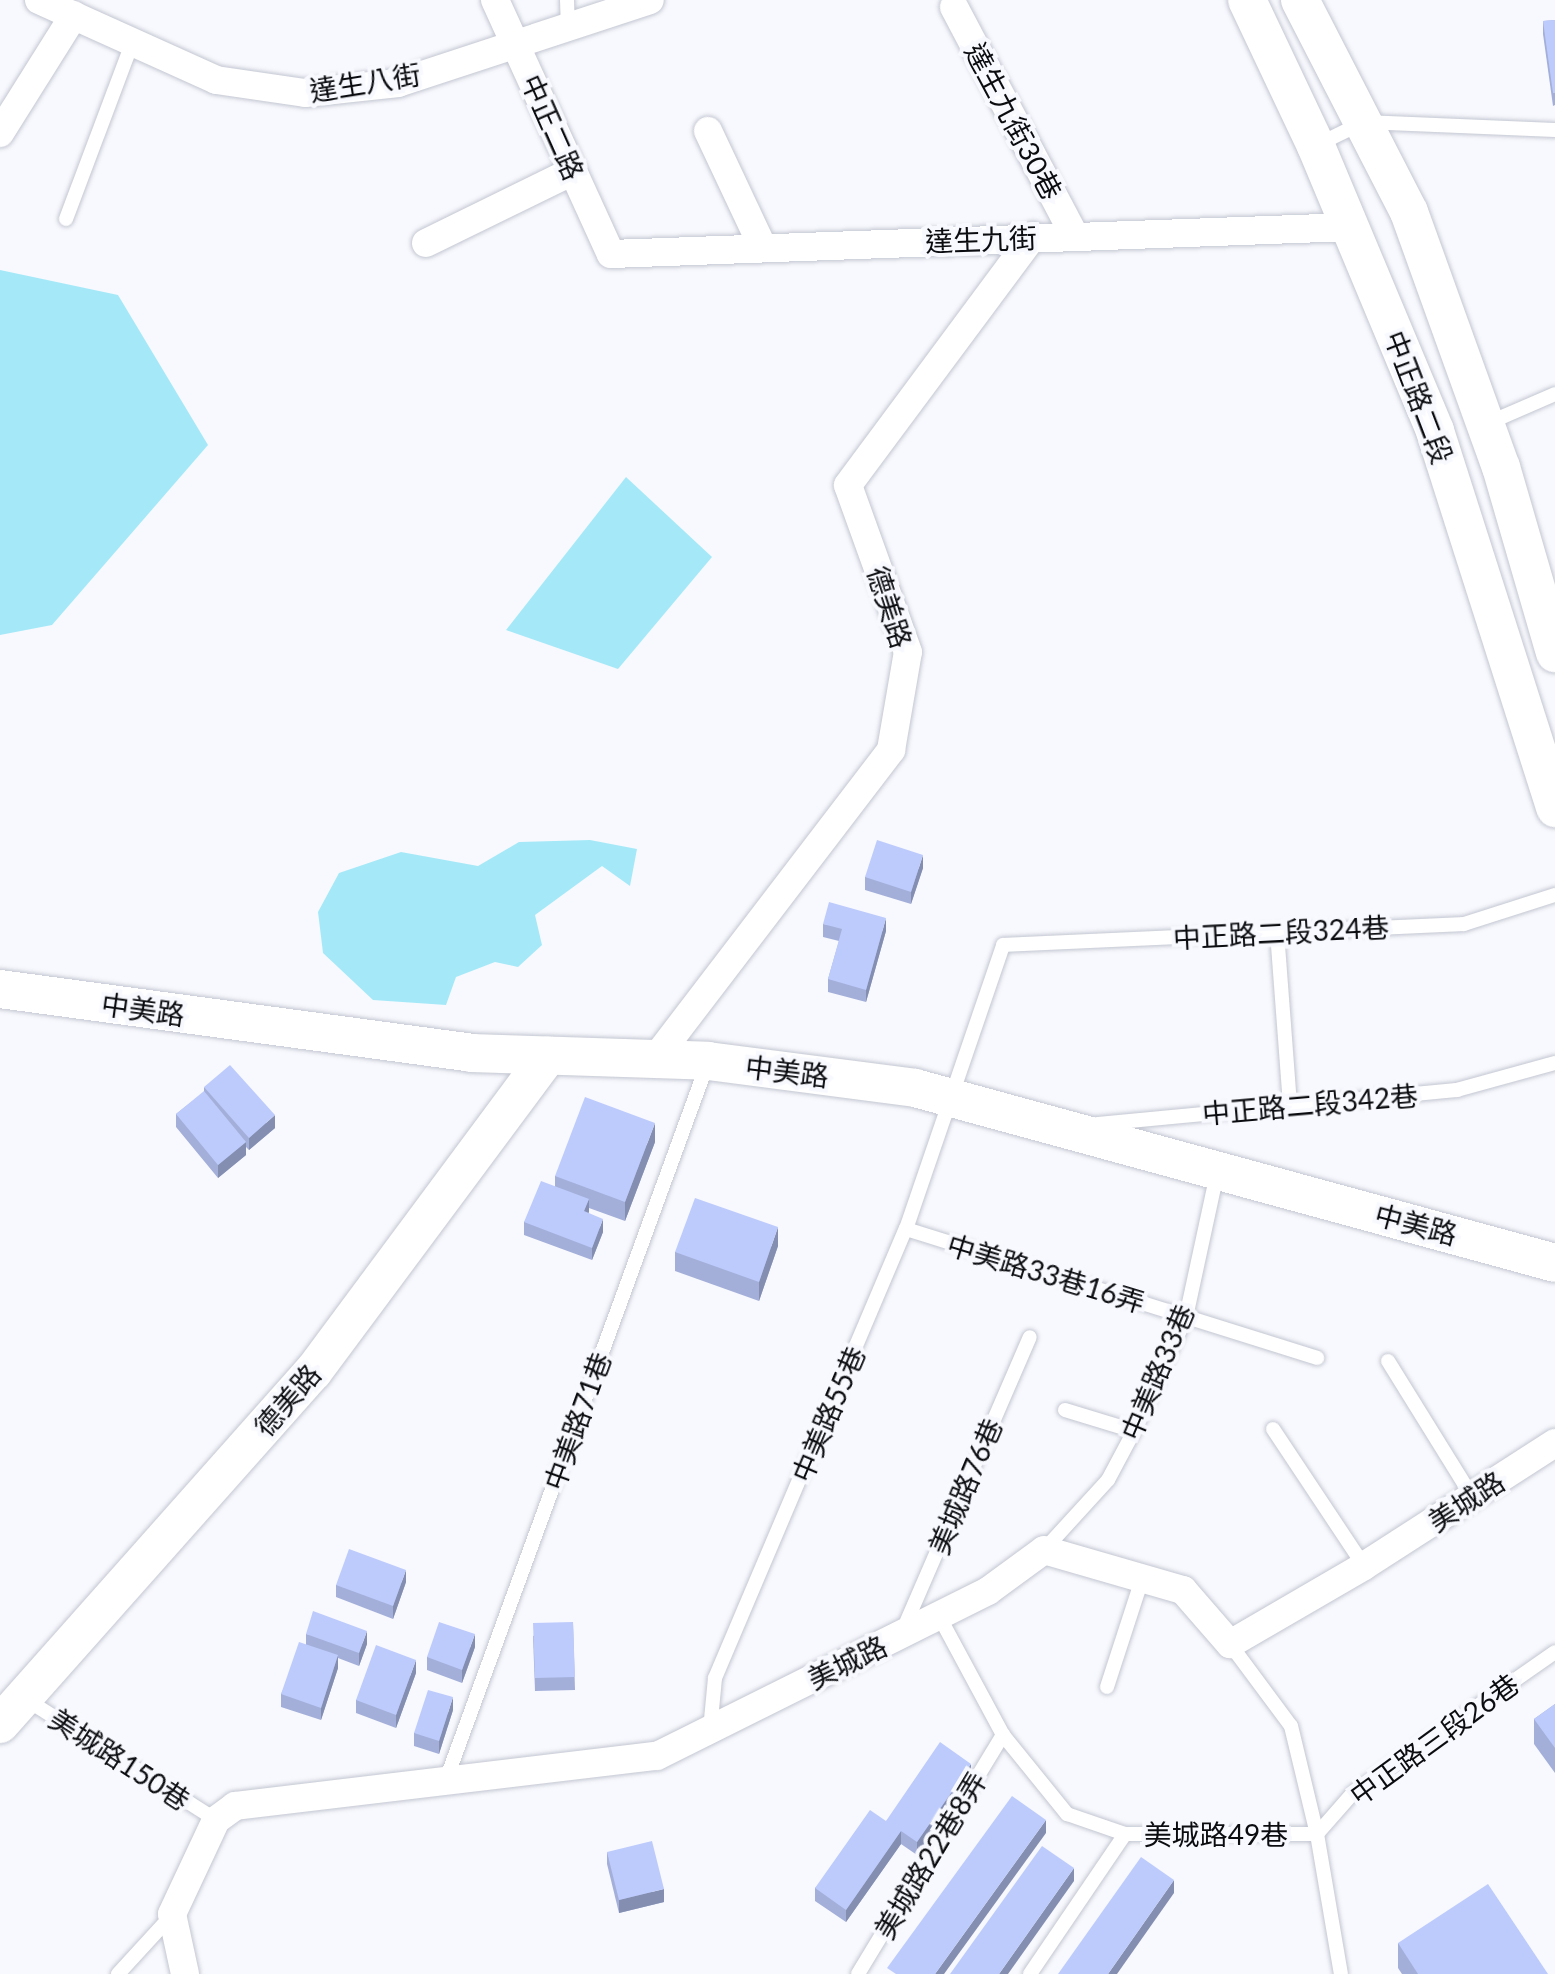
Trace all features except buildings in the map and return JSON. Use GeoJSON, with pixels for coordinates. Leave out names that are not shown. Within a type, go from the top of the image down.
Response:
{"type":"FeatureCollection","features":[{"type":"Feature","properties":{"kind":"street","name":"達生八街"},"geometry":{"type":"LineString","coordinates":[[39,0],[216,80],[305,93],[398,83],[516,45],[568,14],[650,0]]}},
{"type":"Feature","properties":{"kind":"street","name":"中正二路"},"geometry":{"type":"LineString","coordinates":[[495,0],[611,254]]}},
{"type":"Feature","properties":{"kind":"street","name":"中正路二段"},"geometry":{"type":"LineString","coordinates":[[1300,0],[1409,212],[1485,424],[1555,653]]}},
{"type":"Feature","properties":{"kind":"street","name":"中正路二段"},"geometry":{"type":"LineString","coordinates":[[1259,3],[1435,431],[1555,808]]}},
{"type":"Feature","properties":{"kind":"street","name":"達生九街30巷"},"geometry":{"type":"LineString","coordinates":[[954,7],[1074,235]]}},
{"type":"Feature","properties":{"kind":"street"},"geometry":{"type":"LineString","coordinates":[[0,133],[74,15]]}},
{"type":"Feature","properties":{"kind":"street"},"geometry":{"type":"LineString","coordinates":[[708,131],[763,248]]}},
{"type":"Feature","properties":{"kind":"street"},"geometry":{"type":"LineString","coordinates":[[426,243],[573,171]]}},
{"type":"Feature","properties":{"kind":"street","name":"達生九街"},"geometry":{"type":"LineString","coordinates":[[611,254],[1033,236],[1350,227]]}},
{"type":"Feature","properties":{"kind":"street","name":"德美路"},"geometry":{"type":"LineString","coordinates":[[655,1059],[891,750],[908,652],[848,485],[1033,236]]}},
{"type":"Feature","properties":{"kind":"street","name":"中美路"},"geometry":{"type":"LineString","coordinates":[[0,989],[471,1053],[708,1061],[915,1088],[1555,1263]]}},
{"type":"Feature","properties":{"kind":"street","name":"德美路"},"geometry":{"type":"LineString","coordinates":[[12,1711],[313,1372],[548,1056]]}},
{"type":"Feature","properties":{"kind":"street","name":"美城路"},"geometry":{"type":"LineString","coordinates":[[1230,1644],[1364,1566],[1555,1443]]}},
{"type":"Feature","properties":{"kind":"street"},"geometry":{"type":"LineString","coordinates":[[1044,1550],[1183,1590],[1230,1644]]}},
{"type":"Feature","properties":{"kind":"street","name":"美城路"},"geometry":{"type":"LineString","coordinates":[[216,1820],[235,1806],[657,1756],[988,1591],[1044,1550]]}},
{"type":"Feature","properties":{"kind":"street"},"geometry":{"type":"LineString","coordinates":[[185,1974],[172,1914],[216,1820]]}},
{"type":"Feature","properties":{"kind":"lane"},"geometry":{"type":"LineString","coordinates":[[66,219],[133,41]]}},
{"type":"Feature","properties":{"kind":"lane"},"geometry":{"type":"LineString","coordinates":[[1316,146],[1364,122],[1555,130]]}},
{"type":"Feature","properties":{"kind":"lane"},"geometry":{"type":"LineString","coordinates":[[1485,424],[1555,394]]}},
{"type":"Feature","properties":{"kind":"lane","name":"中正路二段324巷"},"geometry":{"type":"LineString","coordinates":[[1003,945],[1464,924],[1555,895]]}},
{"type":"Feature","properties":{"kind":"lane"},"geometry":{"type":"LineString","coordinates":[[1277,932],[1290,1106]]}},
{"type":"Feature","properties":{"kind":"lane","name":"中美路55巷"},"geometry":{"type":"LineString","coordinates":[[710,1730],[715,1678],[906,1229],[1003,945]]}},
{"type":"Feature","properties":{"kind":"lane","name":"中美路71巷"},"geometry":{"type":"LineString","coordinates":[[446,1780],[708,1061]]}},
{"type":"Feature","properties":{"kind":"lane","name":"中正路二段342巷"},"geometry":{"type":"LineString","coordinates":[[1061,1127],[1457,1090],[1555,1063]]}},
{"type":"Feature","properties":{"kind":"lane","name":"中美路33巷"},"geometry":{"type":"LineString","coordinates":[[1044,1550],[1108,1480],[1186,1317],[1217,1169]]}},
{"type":"Feature","properties":{"kind":"lane","name":"中美路33巷16弄"},"geometry":{"type":"LineString","coordinates":[[906,1229],[1317,1358]]}},
{"type":"Feature","properties":{"kind":"lane","name":"美城路76巷"},"geometry":{"type":"LineString","coordinates":[[901,1635],[1030,1337]]}},
{"type":"Feature","properties":{"kind":"lane"},"geometry":{"type":"LineString","coordinates":[[1388,1361],[1473,1498]]}},
{"type":"Feature","properties":{"kind":"lane"},"geometry":{"type":"LineString","coordinates":[[1065,1410],[1134,1431]]}},
{"type":"Feature","properties":{"kind":"lane"},"geometry":{"type":"LineString","coordinates":[[1273,1429],[1364,1566]]}},
{"type":"Feature","properties":{"kind":"lane"},"geometry":{"type":"LineString","coordinates":[[1107,1687],[1142,1579]]}},
{"type":"Feature","properties":{"kind":"lane","name":"美城路49巷"},"geometry":{"type":"LineString","coordinates":[[939,1616],[1003,1735],[1067,1814],[1125,1834],[1317,1834]]}},
{"type":"Feature","properties":{"kind":"lane"},"geometry":{"type":"LineString","coordinates":[[1230,1644],[1291,1726],[1317,1834],[1341,1974]]}},
{"type":"Feature","properties":{"kind":"lane","name":"中正路三段26巷"},"geometry":{"type":"LineString","coordinates":[[1317,1834],[1353,1793],[1555,1652]]}},
{"type":"Feature","properties":{"kind":"lane","name":"美城路150巷"},"geometry":{"type":"LineString","coordinates":[[12,1711],[216,1820]]}},
{"type":"Feature","properties":{"kind":"lane","name":"美城路22巷8弄"},"geometry":{"type":"LineString","coordinates":[[858,1974],[1003,1735]]}},
{"type":"Feature","properties":{"kind":"lane"},"geometry":{"type":"LineString","coordinates":[[1030,1974],[1125,1834]]}},
{"type":"Feature","properties":{"kind":"lane"},"geometry":{"type":"LineString","coordinates":[[118,1974],[172,1914]]}},
{"type":"Feature","properties":{"kind":"water"},"geometry":{"type":"Polygon","coordinates":[[[0,270],[118,295],[208,445],[52,625],[0,635],[0,270]]]}},
{"type":"Feature","properties":{"kind":"water"},"geometry":{"type":"Polygon","coordinates":[[[626,477],[712,557],[618,669],[506,630],[626,477]]]}},
{"type":"Feature","properties":{"kind":"water"},"geometry":{"type":"Polygon","coordinates":[[[590,840],[637,849],[630,886],[602,866],[535,915],[542,945],[518,967],[495,962],[456,977],[446,1005],[373,1000],[323,953],[318,912],[339,873],[401,852],[478,866],[519,842],[590,840]]]}}]}
